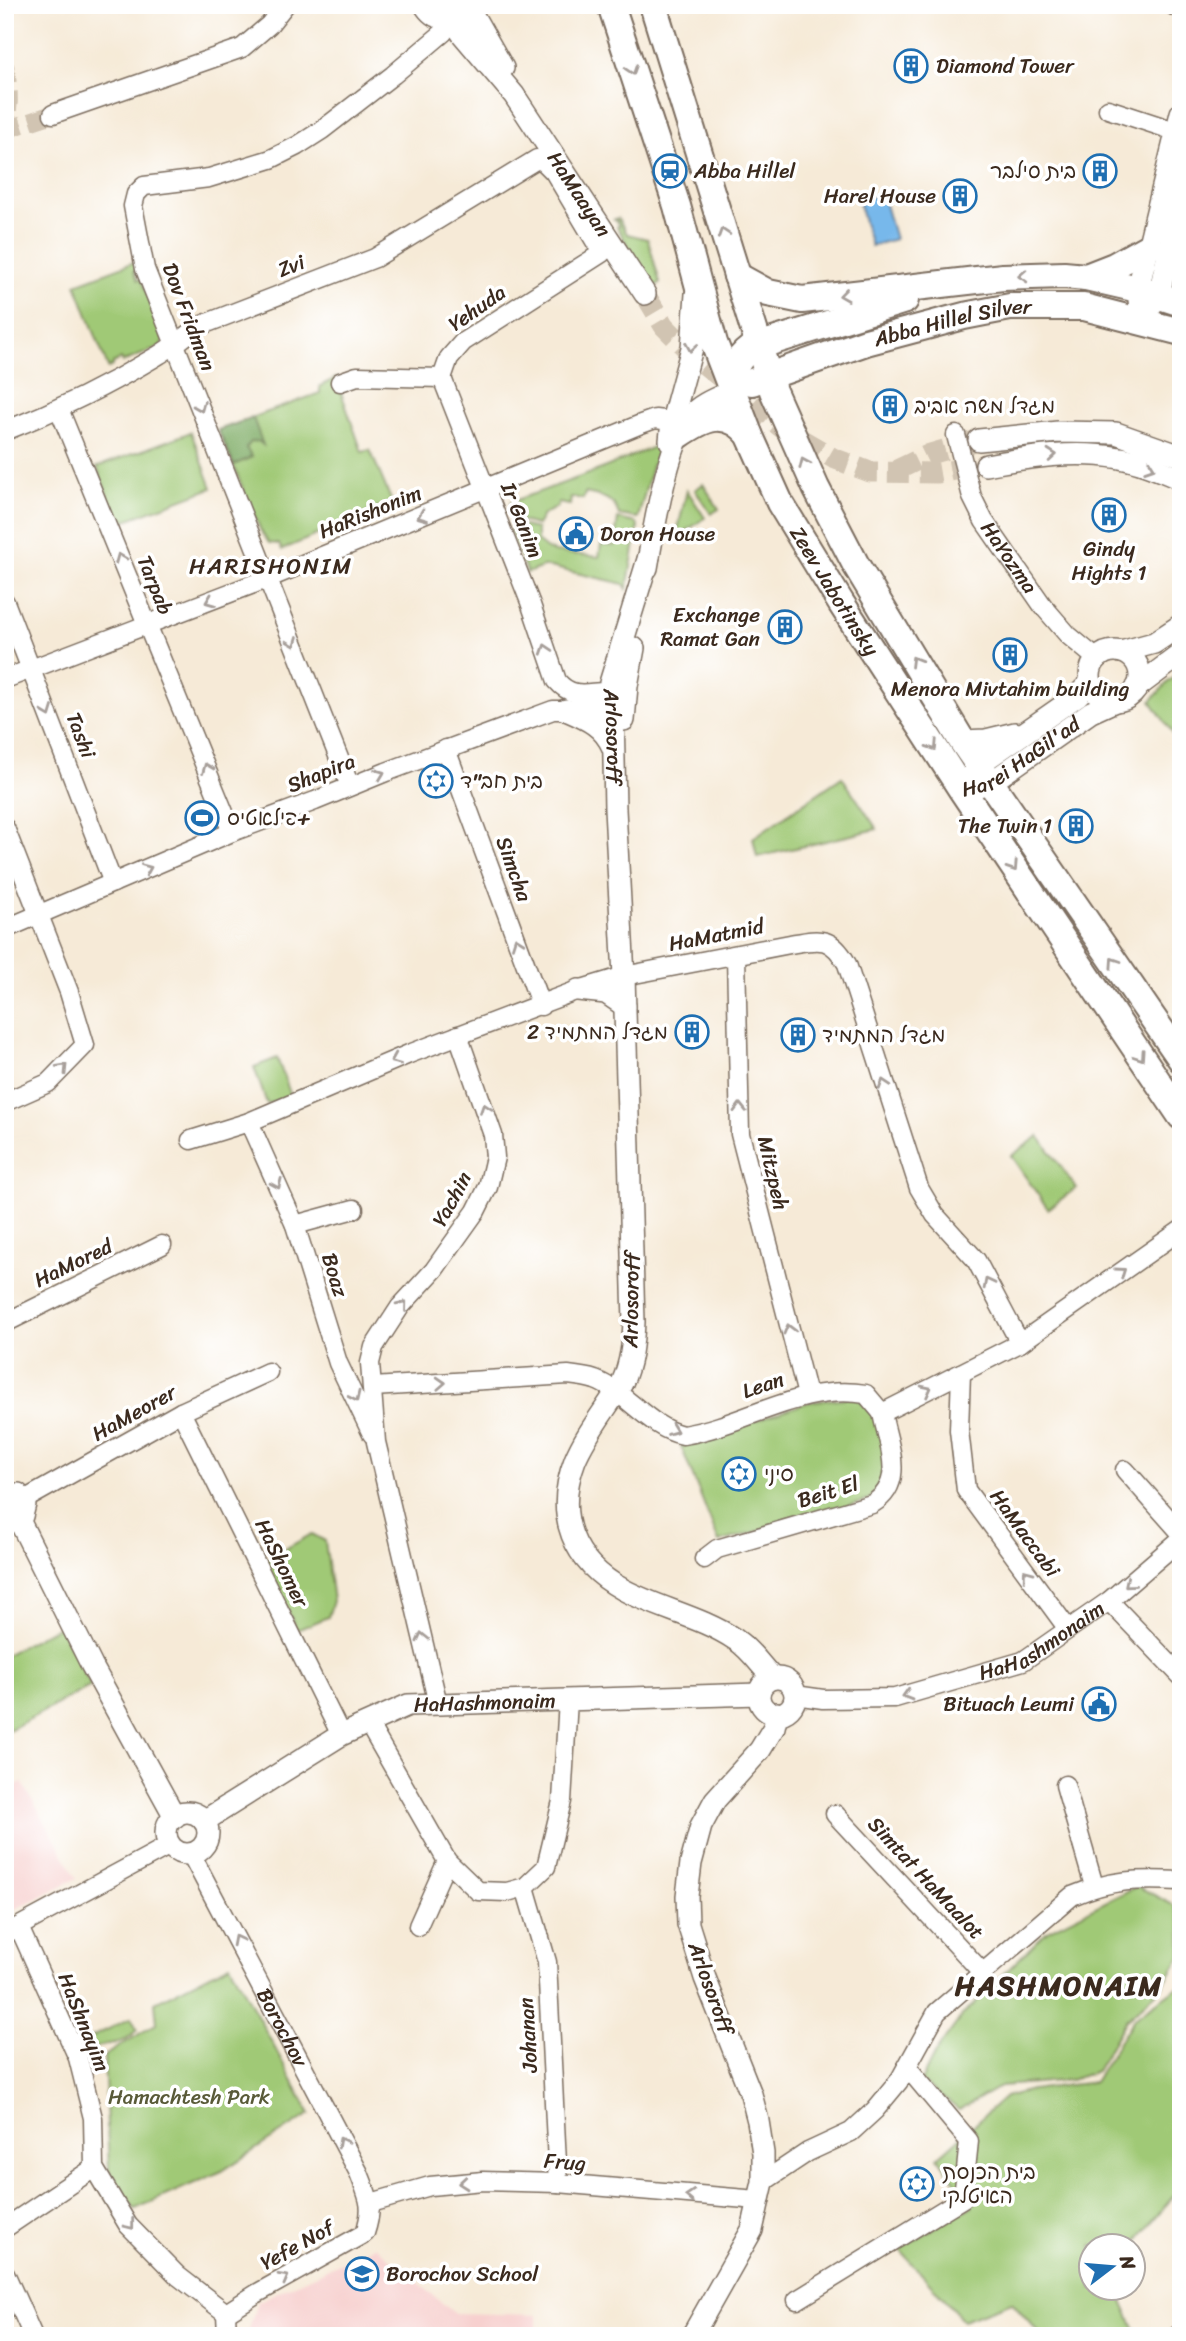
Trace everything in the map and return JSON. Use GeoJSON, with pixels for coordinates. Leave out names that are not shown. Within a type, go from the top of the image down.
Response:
{"type":"FeatureCollection","features":[{"type":"Feature","properties":{"kind":"main road","name":"Zeev Jabotinsky"},"geometry":{"type":"LineString","coordinates":[[611,5],[677,206],[714,343],[749,434],[780,503],[962,790],[1181,1116]]}},
{"type":"Feature","properties":{"kind":"main road","name":"Zeev Jabotinsky"},"geometry":{"type":"LineString","coordinates":[[657,12],[767,375],[816,488],[856,565],[962,741],[1181,1059]]}},
{"type":"Feature","properties":{"kind":"main road"},"geometry":{"type":"LineString","coordinates":[[1086,277],[1114,266],[1148,247]]}},
{"type":"Feature","properties":{"kind":"main road","name":"Abba Hillel Silver"},"geometry":{"type":"LineString","coordinates":[[737,276],[768,293],[802,300],[1040,275],[1086,277],[1159,295]]}},
{"type":"Feature","properties":{"kind":"main road"},"geometry":{"type":"LineString","coordinates":[[732,391],[732,375],[736,362],[757,345],[960,282]]}},
{"type":"Feature","properties":{"kind":"main road","name":"Abba Hillel Silver"},"geometry":{"type":"LineString","coordinates":[[732,391],[767,375],[866,342],[938,322],[1010,307],[1084,307],[1181,332]]}},
{"type":"Feature","properties":{"kind":"main road"},"geometry":{"type":"LineString","coordinates":[[676,428],[722,417],[735,421],[749,434]]}},
{"type":"Feature","properties":{"kind":"street"},"geometry":{"type":"LineString","coordinates":[[53,114],[242,48],[269,25],[285,5]]}},
{"type":"Feature","properties":{"kind":"street"},"geometry":{"type":"LineString","coordinates":[[425,5],[438,17],[456,15]]}},
{"type":"Feature","properties":{"kind":"street"},"geometry":{"type":"LineString","coordinates":[[1175,5],[1181,7]]}},
{"type":"Feature","properties":{"kind":"street","name":"HaMaayan"},"geometry":{"type":"LineString","coordinates":[[456,15],[463,36],[514,95],[645,294]]}},
{"type":"Feature","properties":{"kind":"street","name":"Dov Fridman"},"geometry":{"type":"LineString","coordinates":[[349,786],[142,259],[133,206],[136,194],[144,186],[209,178],[271,159],[297,146],[383,83],[456,15]]}},
{"type":"Feature","properties":{"kind":"street"},"geometry":{"type":"LineString","coordinates":[[1108,110],[1179,126],[1148,247],[1159,295]]}},
{"type":"Feature","properties":{"kind":"street","name":"HaMaayan"},"geometry":{"type":"LineString","coordinates":[[537,159],[554,172],[602,253]]}},
{"type":"Feature","properties":{"kind":"street","name":"Zvi"},"geometry":{"type":"LineString","coordinates":[[60,409],[160,355],[202,325],[375,258],[537,159]]}},
{"type":"Feature","properties":{"kind":"street"},"geometry":{"type":"LineString","coordinates":[[1141,320],[1159,295],[1181,193]]}},
{"type":"Feature","properties":{"kind":"street","name":"Yehuda"},"geometry":{"type":"LineString","coordinates":[[442,378],[449,358],[463,342],[602,253]]}},
{"type":"Feature","properties":{"kind":"street","name":"Arlosoroff"},"geometry":{"type":"LineString","coordinates":[[620,880],[625,820],[616,700],[610,683],[649,556],[664,488],[692,348],[698,279]]}},
{"type":"Feature","properties":{"kind":"street"},"geometry":{"type":"LineString","coordinates":[[340,382],[358,376],[442,378]]}},
{"type":"Feature","properties":{"kind":"street","name":"Ir Ganim"},"geometry":{"type":"LineString","coordinates":[[442,378],[530,602],[561,695],[560,710]]}},
{"type":"Feature","properties":{"kind":"street","name":"Arlosoroff"},"geometry":{"type":"LineString","coordinates":[[676,428],[702,406],[732,391]]}},
{"type":"Feature","properties":{"kind":"street"},"geometry":{"type":"LineString","coordinates":[[5,431],[60,409]]}},
{"type":"Feature","properties":{"kind":"street","name":"Tarpab"},"geometry":{"type":"LineString","coordinates":[[60,409],[232,832]]}},
{"type":"Feature","properties":{"kind":"street","name":"HaRishonim"},"geometry":{"type":"LineString","coordinates":[[5,679],[269,578],[641,424],[656,419],[676,428]]}},
{"type":"Feature","properties":{"kind":"street"},"geometry":{"type":"LineString","coordinates":[[979,440],[1058,432],[1116,433],[1181,456]]}},
{"type":"Feature","properties":{"kind":"street","name":"HaYozma"},"geometry":{"type":"LineString","coordinates":[[956,435],[972,497],[984,521],[1043,606],[1068,635],[1097,659]]}},
{"type":"Feature","properties":{"kind":"street"},"geometry":{"type":"LineString","coordinates":[[986,465],[1060,454],[1119,457],[1181,479]]}},
{"type":"Feature","properties":{"kind":"street","name":"Tashi"},"geometry":{"type":"LineString","coordinates":[[5,603],[113,883]]}},
{"type":"Feature","properties":{"kind":"street"},"geometry":{"type":"LineString","coordinates":[[1181,625],[1154,643],[1121,652],[1108,652],[1097,659],[1090,674],[1093,688],[1102,698],[1115,701],[1128,697],[1181,654]]}},
{"type":"Feature","properties":{"kind":"street"},"geometry":{"type":"LineString","coordinates":[[1121,652],[1137,666],[1137,687]]}},
{"type":"Feature","properties":{"kind":"street"},"geometry":{"type":"LineString","coordinates":[[556,681],[564,690],[573,693],[616,700]]}},
{"type":"Feature","properties":{"kind":"street","name":"Harei HaGil'ad"},"geometry":{"type":"LineString","coordinates":[[984,774],[1034,727],[1077,696],[1091,682]]}},
{"type":"Feature","properties":{"kind":"street","name":"Arlosoroff"},"geometry":{"type":"LineString","coordinates":[[616,700],[613,748],[624,976],[634,1322],[628,1371],[585,1442],[570,1476],[566,1503],[568,1523],[575,1544],[601,1574],[624,1589],[680,1612],[737,1641],[773,1678]]}},
{"type":"Feature","properties":{"kind":"street","name":"Shapira"},"geometry":{"type":"LineString","coordinates":[[5,929],[232,832],[446,749],[560,710],[616,700]]}},
{"type":"Feature","properties":{"kind":"street","name":"Harei HaGil'ad"},"geometry":{"type":"LineString","coordinates":[[962,790],[984,774],[1115,701]]}},
{"type":"Feature","properties":{"kind":"street"},"geometry":{"type":"LineString","coordinates":[[560,710],[603,729],[613,748]]}},
{"type":"Feature","properties":{"kind":"street"},"geometry":{"type":"LineString","coordinates":[[962,741],[1005,736],[1034,727]]}},
{"type":"Feature","properties":{"kind":"street","name":"Simcha"},"geometry":{"type":"LineString","coordinates":[[446,749],[541,1006]]}},
{"type":"Feature","properties":{"kind":"street"},"geometry":{"type":"LineString","coordinates":[[5,828],[69,992],[85,1045],[48,1083],[5,1102]]}},
{"type":"Feature","properties":{"kind":"street","name":"HaMatmid"},"geometry":{"type":"LineString","coordinates":[[191,1140],[249,1122],[458,1035],[624,976],[814,940],[828,942],[839,949],[847,964],[919,1188],[935,1215],[976,1260],[1020,1343]]}},
{"type":"Feature","properties":{"kind":"street","name":"Mitzpeh"},"geometry":{"type":"LineString","coordinates":[[736,955],[740,1134],[807,1395]]}},
{"type":"Feature","properties":{"kind":"street"},"geometry":{"type":"LineString","coordinates":[[579,990],[606,993],[625,1006]]}},
{"type":"Feature","properties":{"kind":"street","name":"Yachin"},"geometry":{"type":"LineString","coordinates":[[370,1363],[374,1347],[400,1307],[451,1247],[476,1211],[488,1187],[495,1157],[493,1135],[458,1035]]}},
{"type":"Feature","properties":{"kind":"street","name":"Boaz"},"geometry":{"type":"LineString","coordinates":[[249,1122],[296,1225],[338,1363],[376,1442]]}},
{"type":"Feature","properties":{"kind":"street"},"geometry":{"type":"LineString","coordinates":[[296,1225],[354,1209]]}},
{"type":"Feature","properties":{"kind":"street"},"geometry":{"type":"LineString","coordinates":[[882,1413],[1020,1343],[1181,1230]]}},
{"type":"Feature","properties":{"kind":"street","name":"HaMored"},"geometry":{"type":"LineString","coordinates":[[5,1323],[162,1245]]}},
{"type":"Feature","properties":{"kind":"street"},"geometry":{"type":"LineString","coordinates":[[338,1363],[370,1363],[373,1387]]}},
{"type":"Feature","properties":{"kind":"street","name":"HaMeorer"},"geometry":{"type":"LineString","coordinates":[[11,1503],[181,1412],[268,1372]]}},
{"type":"Feature","properties":{"kind":"street","name":"HaMaccabi"},"geometry":{"type":"LineString","coordinates":[[961,1373],[959,1430],[966,1490],[1068,1629]]}},
{"type":"Feature","properties":{"kind":"street","name":"Lean"},"geometry":{"type":"LineString","coordinates":[[373,1387],[568,1375],[598,1381],[666,1429],[683,1435],[807,1395],[837,1391],[866,1394],[882,1413]]}},
{"type":"Feature","properties":{"kind":"street","name":"Boaz"},"geometry":{"type":"LineString","coordinates":[[373,1387],[376,1442],[438,1704]]}},
{"type":"Feature","properties":{"kind":"street","name":"HaShomer"},"geometry":{"type":"LineString","coordinates":[[181,1412],[341,1735]]}},
{"type":"Feature","properties":{"kind":"street","name":"Beit El"},"geometry":{"type":"LineString","coordinates":[[704,1559],[717,1549],[872,1504],[882,1498],[891,1486],[894,1473],[882,1413]]}},
{"type":"Feature","properties":{"kind":"street"},"geometry":{"type":"LineString","coordinates":[[1125,1470],[1181,1533]]}},
{"type":"Feature","properties":{"kind":"street"},"geometry":{"type":"LineString","coordinates":[[11,1503],[92,1666],[175,1817]]}},
{"type":"Feature","properties":{"kind":"street","name":"HaHashmonaim"},"geometry":{"type":"LineString","coordinates":[[795,1695],[823,1699],[895,1698],[1023,1661],[1109,1601],[1181,1539]]}},
{"type":"Feature","properties":{"kind":"street"},"geometry":{"type":"LineString","coordinates":[[1109,1601],[1181,1676]]}},
{"type":"Feature","properties":{"kind":"street"},"geometry":{"type":"LineString","coordinates":[[773,1678],[790,1683],[795,1695],[792,1706],[783,1713],[766,1710],[762,1706],[759,1695],[763,1684],[773,1678]]}},
{"type":"Feature","properties":{"kind":"street","name":"HaHashmonaim"},"geometry":{"type":"LineString","coordinates":[[204,1821],[341,1735],[408,1705],[759,1695]]}},
{"type":"Feature","properties":{"kind":"street"},"geometry":{"type":"LineString","coordinates":[[368,1723],[447,1861],[478,1891],[507,1892],[525,1887],[546,1867],[562,1801],[568,1700]]}},
{"type":"Feature","properties":{"kind":"street","name":"Arlosoroff"},"geometry":{"type":"LineString","coordinates":[[692,2336],[752,2230],[758,2209],[763,2153],[751,2094],[695,1954],[688,1924],[687,1896],[691,1863],[701,1826],[715,1800],[760,1750],[774,1727],[778,1713]]}},
{"type":"Feature","properties":{"kind":"street"},"geometry":{"type":"LineString","coordinates":[[1065,1784],[1094,1886]]}},
{"type":"Feature","properties":{"kind":"street"},"geometry":{"type":"LineString","coordinates":[[190,1813],[204,1821],[207,1827],[207,1842],[203,1847],[191,1854],[179,1852],[170,1845],[167,1833],[175,1817],[190,1813]]}},
{"type":"Feature","properties":{"kind":"street","name":"Simtat HaMaalot"},"geometry":{"type":"LineString","coordinates":[[835,1814],[983,1972]]}},
{"type":"Feature","properties":{"kind":"street"},"geometry":{"type":"LineString","coordinates":[[12,1930],[170,1845]]}},
{"type":"Feature","properties":{"kind":"street","name":"Borochov"},"geometry":{"type":"LineString","coordinates":[[191,1854],[359,2173],[371,2203]]}},
{"type":"Feature","properties":{"kind":"street"},"geometry":{"type":"LineString","coordinates":[[418,1926],[447,1861]]}},
{"type":"Feature","properties":{"kind":"street"},"geometry":{"type":"LineString","coordinates":[[760,2191],[808,2152],[851,2132],[875,2110],[899,2081],[937,2012],[1072,1896],[1094,1886],[1134,1879],[1181,1881]]}},
{"type":"Feature","properties":{"kind":"street","name":"Johanan"},"geometry":{"type":"LineString","coordinates":[[525,1887],[547,1962],[558,2183]]}},
{"type":"Feature","properties":{"kind":"street","name":"HaShnayim"},"geometry":{"type":"LineString","coordinates":[[12,1930],[78,2058],[93,2118],[94,2168],[128,2225],[178,2276],[226,2314]]}},
{"type":"Feature","properties":{"kind":"street"},"geometry":{"type":"LineString","coordinates":[[797,2300],[963,2198],[969,2141],[906,2067]]}},
{"type":"Feature","properties":{"kind":"street"},"geometry":{"type":"LineString","coordinates":[[5,2228],[94,2168]]}},
{"type":"Feature","properties":{"kind":"street","name":"Frug"},"geometry":{"type":"LineString","coordinates":[[371,2203],[430,2186],[483,2181],[760,2191]]}},
{"type":"Feature","properties":{"kind":"street","name":"Yefe Nof"},"geometry":{"type":"LineString","coordinates":[[226,2314],[256,2294],[365,2233],[371,2203]]}},
{"type":"Feature","properties":{"kind":"street"},"geometry":{"type":"LineString","coordinates":[[5,2273],[33,2336]]}},
{"type":"Feature","properties":{"kind":"street"},"geometry":{"type":"LineString","coordinates":[[226,2314],[227,2336]]}},
{"type":"Feature","properties":{"kind":"shaded area"},"geometry":{"type":"Polygon","coordinates":[[[22,1782],[77,1878],[5,1914],[5,1792],[22,1782]]]}},
{"type":"Feature","properties":{"kind":"shaded area","name":"Borochov School"},"geometry":{"type":"Polygon","coordinates":[[[375,2246],[454,2313],[537,2315],[537,2336],[247,2336],[257,2302],[375,2246]]]}},
{"type":"Feature","properties":{"kind":"green space"},"geometry":{"type":"Polygon","coordinates":[[[618,218],[627,234],[648,239],[660,283],[653,288],[617,227],[619,226],[616,220],[613,220],[618,218]]]}},
{"type":"Feature","properties":{"kind":"green space"},"geometry":{"type":"Polygon","coordinates":[[[134,262],[137,270],[134,271],[138,280],[141,279],[164,339],[160,347],[123,362],[121,359],[108,368],[76,284],[134,262]]]}},
{"type":"Feature","properties":{"kind":"green space"},"geometry":{"type":"Polygon","coordinates":[[[336,378],[362,452],[370,450],[392,502],[282,550],[279,544],[269,543],[261,531],[218,430],[320,393],[320,386],[336,378]]]}},
{"type":"Feature","properties":{"kind":"green space"},"geometry":{"type":"Polygon","coordinates":[[[253,418],[263,445],[258,441],[251,442],[246,448],[252,457],[234,465],[218,430],[253,418]]]}},
{"type":"Feature","properties":{"kind":"green space"},"geometry":{"type":"Polygon","coordinates":[[[191,432],[212,488],[118,523],[97,467],[191,432]]]}},
{"type":"Feature","properties":{"kind":"green space"},"geometry":{"type":"Polygon","coordinates":[[[656,446],[659,450],[638,518],[619,515],[610,501],[585,493],[583,499],[571,497],[570,505],[558,503],[557,507],[543,515],[537,525],[520,521],[520,512],[510,505],[511,502],[656,446]]]}},
{"type":"Feature","properties":{"kind":"green space"},"geometry":{"type":"Polygon","coordinates":[[[703,484],[719,509],[711,514],[695,490],[703,484]]]}},
{"type":"Feature","properties":{"kind":"green space"},"geometry":{"type":"Polygon","coordinates":[[[687,490],[705,518],[680,535],[677,533],[687,490]]]}},
{"type":"Feature","properties":{"kind":"green space"},"geometry":{"type":"Polygon","coordinates":[[[618,519],[637,523],[638,526],[627,589],[624,584],[550,567],[527,573],[510,530],[519,525],[537,529],[537,541],[547,549],[599,557],[601,545],[614,546],[618,519]]]}},
{"type":"Feature","properties":{"kind":"green space"},"geometry":{"type":"Polygon","coordinates":[[[1181,673],[1181,729],[1173,734],[1151,701],[1169,681],[1181,673]]]}},
{"type":"Feature","properties":{"kind":"green space"},"geometry":{"type":"Polygon","coordinates":[[[842,777],[877,829],[757,857],[753,838],[842,777]]]}},
{"type":"Feature","properties":{"kind":"green space"},"geometry":{"type":"Polygon","coordinates":[[[277,1058],[291,1096],[267,1104],[254,1067],[277,1058]]]}},
{"type":"Feature","properties":{"kind":"green space"},"geometry":{"type":"Polygon","coordinates":[[[1039,1136],[1076,1188],[1048,1209],[1011,1156],[1039,1136]]]}},
{"type":"Feature","properties":{"kind":"green space"},"geometry":{"type":"Polygon","coordinates":[[[854,1397],[864,1403],[876,1420],[889,1472],[870,1500],[719,1542],[681,1446],[809,1402],[854,1397]]]}},
{"type":"Feature","properties":{"kind":"green space"},"geometry":{"type":"Polygon","coordinates":[[[312,1534],[325,1541],[333,1601],[328,1617],[297,1630],[264,1561],[312,1534]]]}},
{"type":"Feature","properties":{"kind":"green space"},"geometry":{"type":"Polygon","coordinates":[[[59,1626],[91,1686],[5,1732],[5,1655],[59,1626]]]}},
{"type":"Feature","properties":{"kind":"green space"},"geometry":{"type":"Polygon","coordinates":[[[1137,1886],[1175,1906],[1181,1925],[1181,1956],[1161,1988],[1126,2020],[1096,2071],[1071,2080],[1001,2086],[959,2110],[921,2081],[935,2053],[962,2016],[1047,1931],[1137,1886]]]}},
{"type":"Feature","properties":{"kind":"green space","name":"Hamachtesh Park"},"geometry":{"type":"Polygon","coordinates":[[[230,1964],[310,2114],[222,2171],[135,2209],[109,2171],[104,2056],[157,2023],[155,2002],[230,1964]]]}},
{"type":"Feature","properties":{"kind":"green space"},"geometry":{"type":"Polygon","coordinates":[[[1181,1985],[1181,2174],[1175,2194],[1144,2232],[1078,2232],[1078,2302],[1123,2302],[1138,2336],[1042,2336],[1012,2302],[963,2320],[899,2249],[972,2206],[938,2157],[1005,2097],[1031,2090],[1094,2082],[1134,2018],[1181,1985]]]}},
{"type":"Feature","properties":{"kind":"green space"},"geometry":{"type":"Polygon","coordinates":[[[131,2018],[137,2029],[125,2040],[93,2049],[88,2039],[131,2018]]]}},
{"type":"Feature","properties":{"kind":"water"},"geometry":{"type":"Polygon","coordinates":[[[882,194],[895,239],[871,246],[858,201],[882,194]]]}},
{"type":"Feature","properties":{"kind":"tunnel"},"geometry":{"type":"LineString","coordinates":[[5,65],[9,100],[5,120]]}},
{"type":"Feature","properties":{"kind":"tunnel"},"geometry":{"type":"LineString","coordinates":[[5,130],[53,114]]}},
{"type":"Feature","properties":{"kind":"tunnel"},"geometry":{"type":"LineString","coordinates":[[645,294],[664,326],[692,354],[783,429],[833,458],[870,472],[938,473],[984,465]]}},
{"type":"Feature","properties":{"kind":"tunnel"},"geometry":{"type":"LineString","coordinates":[[897,470],[930,454],[978,440]]}},
{"type":"Feature","properties":{"kind":"place","name":"Diamond Tower"},"geometry":{"type":"Point","coordinates":[911,66]}},
{"type":"Feature","properties":{"kind":"place","name":"Abba Hillel"},"geometry":{"type":"Point","coordinates":[670,171]}},
{"type":"Feature","properties":{"kind":"place","name":"בית סילבר"},"geometry":{"type":"Point","coordinates":[1100,171]}},
{"type":"Feature","properties":{"kind":"place","name":"Harel House"},"geometry":{"type":"Point","coordinates":[960,196]}},
{"type":"Feature","properties":{"kind":"place","name":"מגדל משה אביב"},"geometry":{"type":"Point","coordinates":[890,406]}},
{"type":"Feature","properties":{"kind":"place","name":"Gindy Hights 1"},"geometry":{"type":"Point","coordinates":[1109,515]}},
{"type":"Feature","properties":{"kind":"place","name":"Doron House"},"geometry":{"type":"Point","coordinates":[576,534]}},
{"type":"Feature","properties":{"kind":"place","name":"Exchange Ramat Gan"},"geometry":{"type":"Point","coordinates":[785,627]}},
{"type":"Feature","properties":{"kind":"place","name":"Menora Mivtahim building"},"geometry":{"type":"Point","coordinates":[1010,655]}},
{"type":"Feature","properties":{"kind":"place","name":"בית חב\"ד"},"geometry":{"type":"Point","coordinates":[436,781]}},
{"type":"Feature","properties":{"kind":"place","name":"פילאטיס+"},"geometry":{"type":"Point","coordinates":[202,818]}},
{"type":"Feature","properties":{"kind":"place","name":"The Twin 1"},"geometry":{"type":"Point","coordinates":[1076,826]}},
{"type":"Feature","properties":{"kind":"place","name":"מגדל המתמיד 2"},"geometry":{"type":"Point","coordinates":[692,1032]}},
{"type":"Feature","properties":{"kind":"place","name":"מגדל המתמיד"},"geometry":{"type":"Point","coordinates":[798,1035]}},
{"type":"Feature","properties":{"kind":"place","name":"סיני"},"geometry":{"type":"Point","coordinates":[739,1474]}},
{"type":"Feature","properties":{"kind":"place","name":"Bituach Leumi"},"geometry":{"type":"Point","coordinates":[1099,1704]}},
{"type":"Feature","properties":{"kind":"place","name":"בית הכנסת האיטלקי"},"geometry":{"type":"Point","coordinates":[917,2184]}},
{"type":"Feature","properties":{"kind":"place","name":"Borochov School"},"geometry":{"type":"Point","coordinates":[362,2274]}},
{"type":"Feature","properties":{"kind":"district","name":"HARISHONIM"},"geometry":{"type":"Point","coordinates":[271,566]}},
{"type":"Feature","properties":{"kind":"district","name":"HASHMONAIM"},"geometry":{"type":"Point","coordinates":[1059,1985]}}]}
